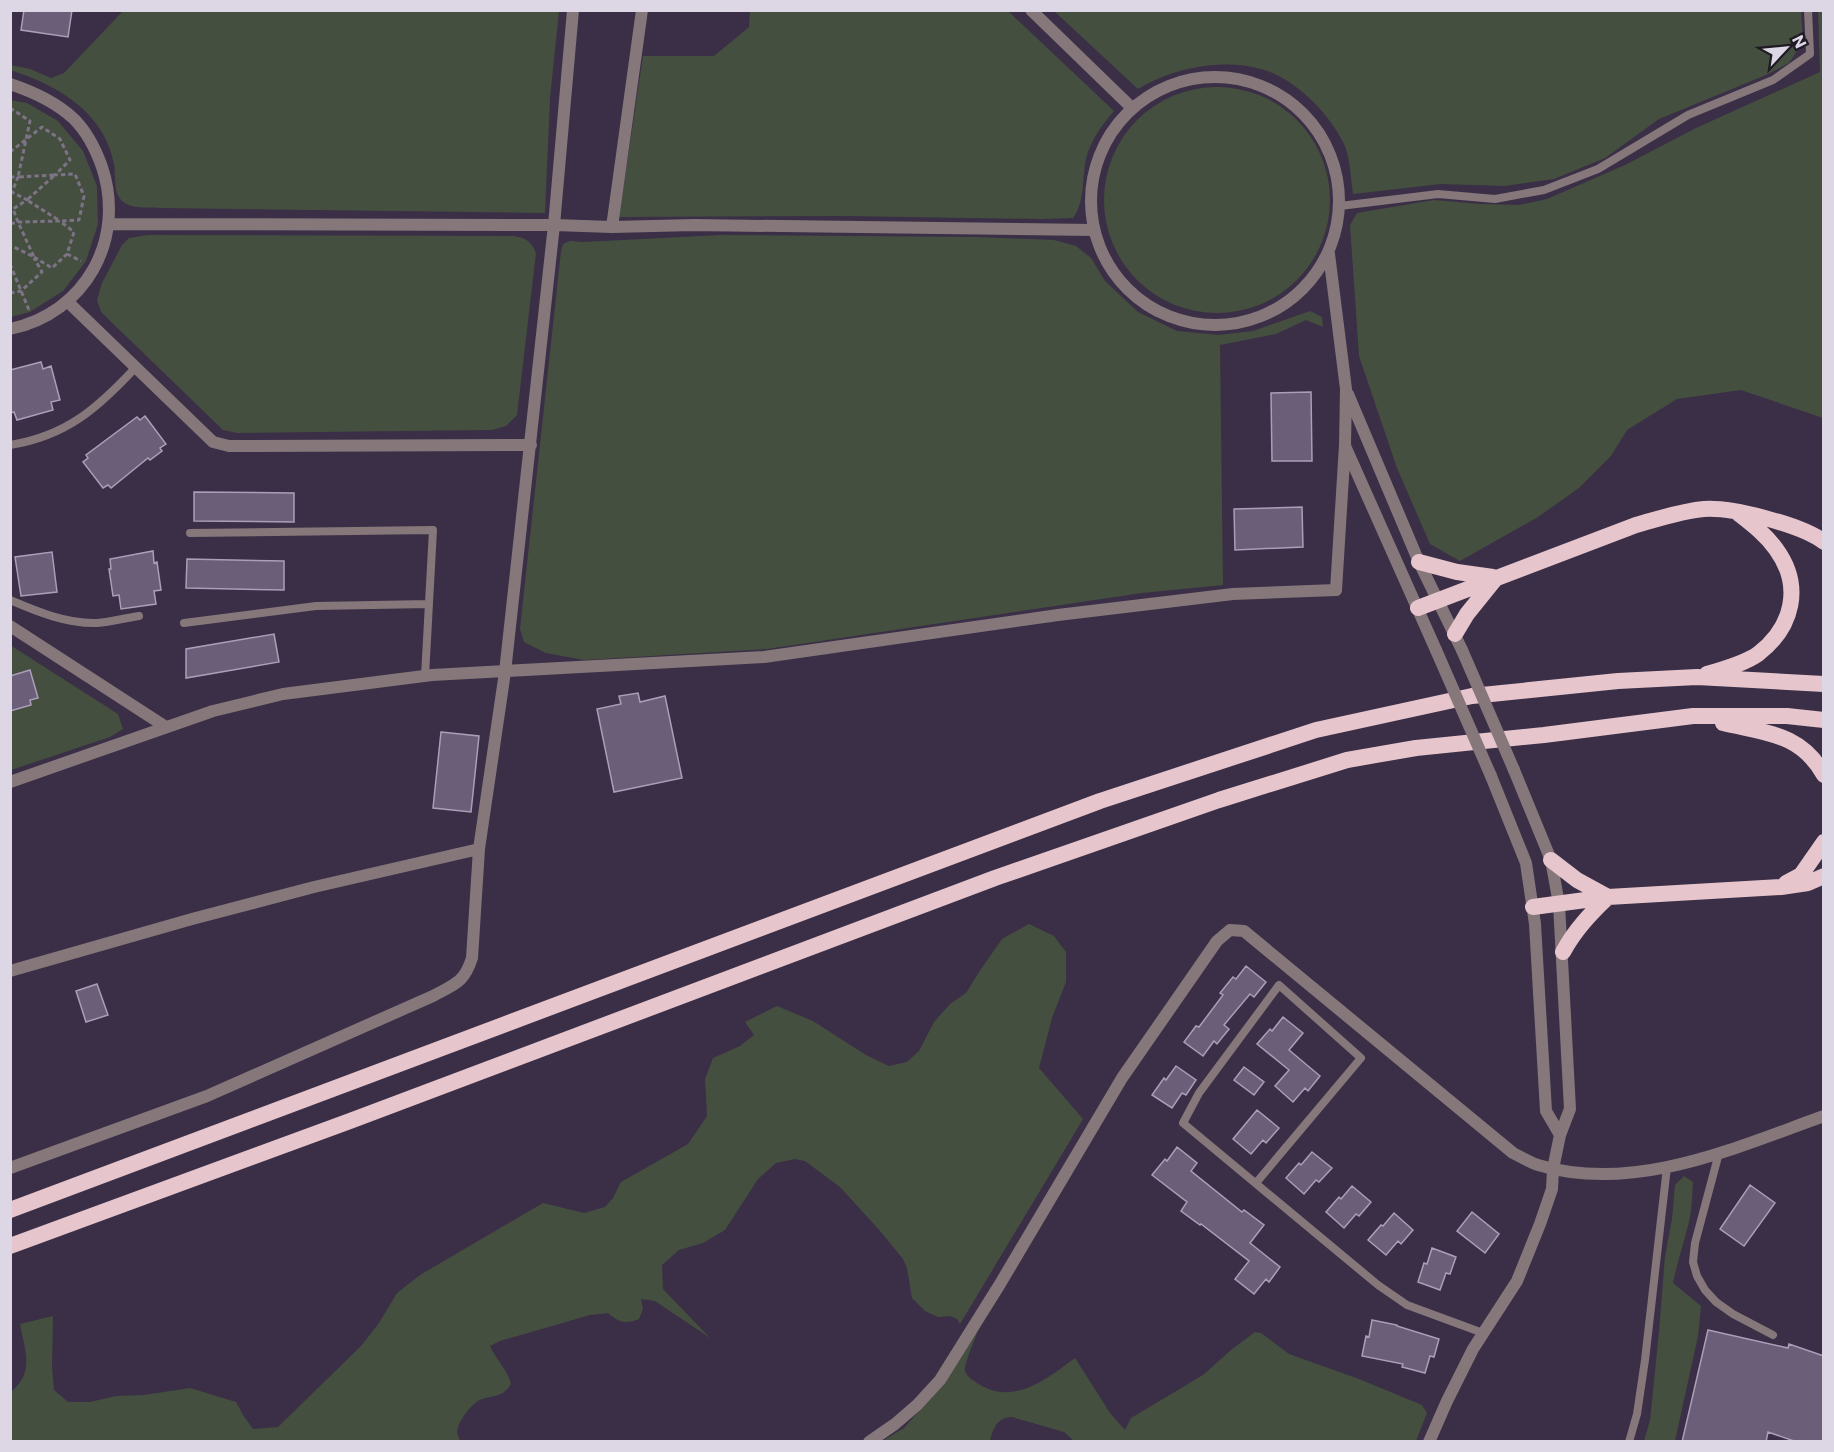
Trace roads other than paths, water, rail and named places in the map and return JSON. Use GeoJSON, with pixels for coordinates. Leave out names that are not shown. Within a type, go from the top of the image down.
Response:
{"type":"FeatureCollection","features":[{"type":"Feature","properties":{"kind":"highway"},"geometry":{"type":"LineString","coordinates":[[1419,608],[1636,525],[1706,509],[1771,519],[1816,536],[1824,542]]}},
{"type":"Feature","properties":{"kind":"highway"},"geometry":{"type":"LineString","coordinates":[[1697,677],[1735,665],[1756,655],[1778,636],[1788,617],[1791,594],[1788,570],[1777,550],[1759,530],[1738,513]]}},
{"type":"Feature","properties":{"kind":"highway"},"geometry":{"type":"LineString","coordinates":[[1419,562],[1457,572],[1497,577]]}},
{"type":"Feature","properties":{"kind":"highway"},"geometry":{"type":"LineString","coordinates":[[1455,634],[1467,614],[1497,577]]}},
{"type":"Feature","properties":{"kind":"highway"},"geometry":{"type":"LineString","coordinates":[[10,1210],[1100,801],[1316,730],[1472,696],[1618,681],[1697,677],[1824,684]]}},
{"type":"Feature","properties":{"kind":"highway"},"geometry":{"type":"LineString","coordinates":[[1693,716],[1778,736],[1799,745],[1818,764],[1824,775]]}},
{"type":"Feature","properties":{"kind":"highway"},"geometry":{"type":"LineString","coordinates":[[10,1246],[350,1121],[994,878],[1219,800],[1347,760],[1416,748],[1693,716],[1787,716],[1824,720]]}},
{"type":"Feature","properties":{"kind":"highway"},"geometry":{"type":"LineString","coordinates":[[1780,887],[1801,875],[1824,842]]}},
{"type":"Feature","properties":{"kind":"highway"},"geometry":{"type":"LineString","coordinates":[[1551,860],[1576,880],[1608,897]]}},
{"type":"Feature","properties":{"kind":"highway"},"geometry":{"type":"LineString","coordinates":[[1533,907],[1608,897],[1780,887],[1808,883],[1824,876]]}},
{"type":"Feature","properties":{"kind":"highway"},"geometry":{"type":"LineString","coordinates":[[1563,952],[1586,918],[1608,897]]}},
{"type":"Feature","properties":{"kind":"street"},"geometry":{"type":"LineString","coordinates":[[10,1168],[207,1096],[433,996],[458,982],[468,972],[472,958],[479,849],[506,672],[555,225],[573,10]]}},
{"type":"Feature","properties":{"kind":"street"},"geometry":{"type":"LineString","coordinates":[[612,227],[642,10]]}},
{"type":"Feature","properties":{"kind":"street"},"geometry":{"type":"LineString","coordinates":[[1031,10],[1131,108]]}},
{"type":"Feature","properties":{"kind":"street"},"geometry":{"type":"LineString","coordinates":[[1197,78],[1233,78],[1268,88],[1298,108],[1322,136],[1336,170],[1340,206],[1329,254],[1307,286],[1277,310],[1240,324],[1201,326],[1164,315],[1131,293],[1107,263],[1093,231],[1092,183],[1105,142],[1131,108],[1162,88],[1197,78]]}},
{"type":"Feature","properties":{"kind":"street"},"geometry":{"type":"LineString","coordinates":[[10,84],[46,97],[75,120],[97,151],[108,186],[109,224],[102,253],[88,279],[68,302],[34,322],[10,329]]}},
{"type":"Feature","properties":{"kind":"street"},"geometry":{"type":"LineString","coordinates":[[109,224],[612,227],[694,225],[1093,231]]}},
{"type":"Feature","properties":{"kind":"street"},"geometry":{"type":"LineString","coordinates":[[10,782],[213,711],[283,694],[425,676],[764,657],[1058,615],[1233,594],[1335,590],[1345,445],[1346,389],[1329,254]]}},
{"type":"Feature","properties":{"kind":"street"},"geometry":{"type":"LineString","coordinates":[[68,302],[213,442],[229,447],[531,444]]}},
{"type":"Feature","properties":{"kind":"street"},"geometry":{"type":"LineString","coordinates":[[1346,389],[1419,562],[1462,650],[1551,860],[1559,904],[1563,952],[1569,1109],[1560,1135],[1551,1189],[1517,1281],[1473,1349],[1429,1442]]}},
{"type":"Feature","properties":{"kind":"street"},"geometry":{"type":"LineString","coordinates":[[1345,445],[1419,608],[1526,863],[1533,907],[1546,1111],[1560,1135]]}},
{"type":"Feature","properties":{"kind":"street"},"geometry":{"type":"LineString","coordinates":[[10,626],[166,727]]}},
{"type":"Feature","properties":{"kind":"street"},"geometry":{"type":"LineString","coordinates":[[10,970],[236,907],[479,849]]}},
{"type":"Feature","properties":{"kind":"street"},"geometry":{"type":"LineString","coordinates":[[868,1442],[895,1424],[940,1380],[1000,1284],[1122,1078],[1217,941],[1230,930],[1244,931],[1513,1153],[1535,1164],[1553,1169],[1611,1175],[1667,1167],[1719,1153],[1824,1116]]}},
{"type":"Feature","properties":{"kind":"lane"},"geometry":{"type":"LineString","coordinates":[[1340,206],[1438,194],[1495,199],[1544,190],[1598,169],[1688,115],[1773,80],[1810,54],[1808,10]]}},
{"type":"Feature","properties":{"kind":"lane"},"geometry":{"type":"LineString","coordinates":[[10,445],[41,438],[81,419],[111,394],[136,367]]}},
{"type":"Feature","properties":{"kind":"lane"},"geometry":{"type":"LineString","coordinates":[[190,533],[433,530],[425,676]]}},
{"type":"Feature","properties":{"kind":"lane"},"geometry":{"type":"LineString","coordinates":[[10,600],[45,614],[84,623],[99,623],[139,616]]}},
{"type":"Feature","properties":{"kind":"lane"},"geometry":{"type":"LineString","coordinates":[[184,623],[316,606],[429,604]]}},
{"type":"Feature","properties":{"kind":"lane"},"geometry":{"type":"LineString","coordinates":[[1256,1183],[1361,1058],[1279,985],[1199,1094],[1183,1123],[1378,1285],[1407,1305],[1483,1333]]}},
{"type":"Feature","properties":{"kind":"lane"},"geometry":{"type":"LineString","coordinates":[[1719,1153],[1695,1243],[1693,1262],[1697,1276],[1705,1290],[1716,1302],[1733,1314],[1773,1335]]}},
{"type":"Feature","properties":{"kind":"lane"},"geometry":{"type":"LineString","coordinates":[[1629,1442],[1637,1414],[1645,1360],[1667,1167]]}}]}
